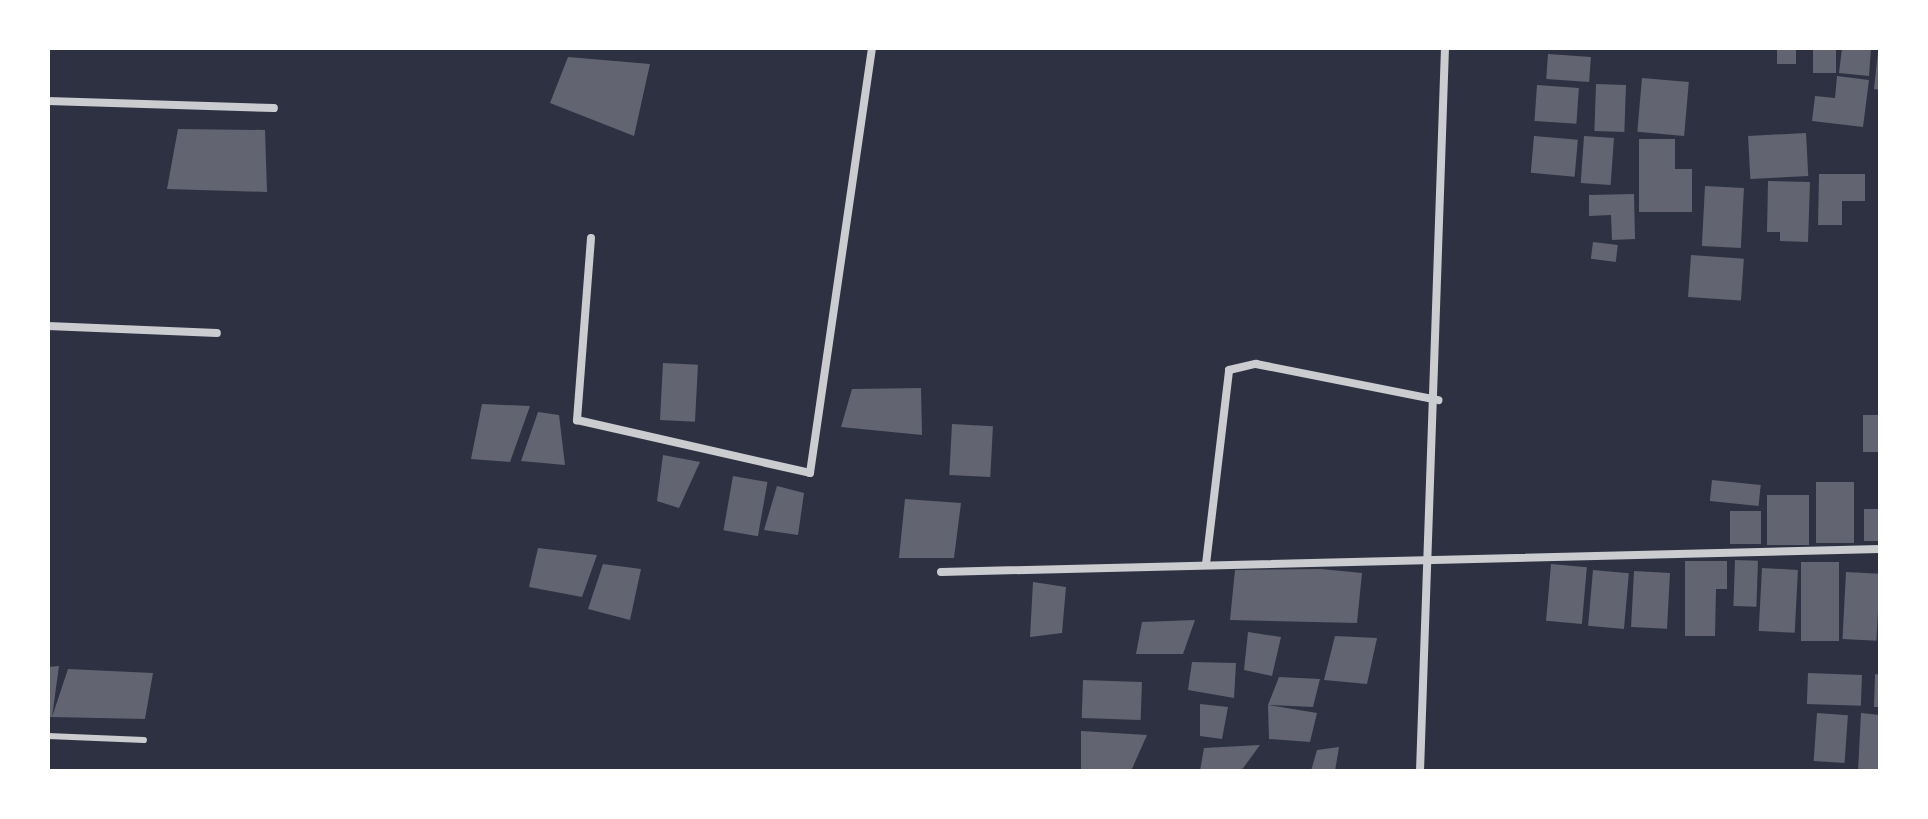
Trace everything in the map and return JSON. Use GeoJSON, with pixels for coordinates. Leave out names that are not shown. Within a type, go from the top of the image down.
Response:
{"type":"FeatureCollection","features":[{"type":"Feature","properties":{"kind":"street"},"geometry":{"type":"LineString","coordinates":[[591,238],[577,420],[810,473],[872,48]]}},
{"type":"Feature","properties":{"kind":"street"},"geometry":{"type":"LineString","coordinates":[[1420,771],[1438,400],[1445,48]]}},
{"type":"Feature","properties":{"kind":"street"},"geometry":{"type":"LineString","coordinates":[[48,101],[274,108]]}},
{"type":"Feature","properties":{"kind":"street"},"geometry":{"type":"LineString","coordinates":[[48,326],[217,333]]}},
{"type":"Feature","properties":{"kind":"street"},"geometry":{"type":"LineString","coordinates":[[1206,564],[1229,370],[1256,364],[1438,400]]}},
{"type":"Feature","properties":{"kind":"street"},"geometry":{"type":"LineString","coordinates":[[941,572],[1429,555],[1880,549]]}},
{"type":"Feature","properties":{"kind":"lane"},"geometry":{"type":"LineString","coordinates":[[48,736],[144,740]]}},
{"type":"Feature","properties":{"kind":"building"},"geometry":{"type":"Polygon","coordinates":[[[1777,48],[1796,48],[1796,64],[1777,64],[1777,48]]]}},
{"type":"Feature","properties":{"kind":"building"},"geometry":{"type":"Polygon","coordinates":[[[1813,48],[1836,48],[1836,73],[1813,73],[1813,48]]]}},
{"type":"Feature","properties":{"kind":"building"},"geometry":{"type":"Polygon","coordinates":[[[1842,48],[1871,48],[1869,76],[1839,73],[1842,48]]]}},
{"type":"Feature","properties":{"kind":"building"},"geometry":{"type":"Polygon","coordinates":[[[1880,52],[1880,90],[1874,89],[1880,52]]]}},
{"type":"Feature","properties":{"kind":"building"},"geometry":{"type":"Polygon","coordinates":[[[1548,54],[1591,57],[1589,82],[1546,79],[1548,54]]]}},
{"type":"Feature","properties":{"kind":"building"},"geometry":{"type":"Polygon","coordinates":[[[568,57],[650,64],[634,136],[550,103],[568,57]]]}},
{"type":"Feature","properties":{"kind":"building"},"geometry":{"type":"Polygon","coordinates":[[[1837,76],[1869,80],[1863,127],[1812,121],[1815,96],[1835,98],[1837,76]]]}},
{"type":"Feature","properties":{"kind":"building"},"geometry":{"type":"Polygon","coordinates":[[[1642,78],[1689,82],[1684,136],[1637,132],[1642,78]]]}},
{"type":"Feature","properties":{"kind":"building"},"geometry":{"type":"Polygon","coordinates":[[[1596,84],[1626,85],[1624,132],[1594,131],[1596,84]]]}},
{"type":"Feature","properties":{"kind":"building"},"geometry":{"type":"Polygon","coordinates":[[[1537,85],[1579,88],[1576,124],[1534,121],[1537,85]]]}},
{"type":"Feature","properties":{"kind":"building"},"geometry":{"type":"Polygon","coordinates":[[[178,129],[265,130],[267,192],[167,189],[178,129]]]}},
{"type":"Feature","properties":{"kind":"building"},"geometry":{"type":"Polygon","coordinates":[[[1806,133],[1808,176],[1750,179],[1748,136],[1806,133]]]}},
{"type":"Feature","properties":{"kind":"building"},"geometry":{"type":"Polygon","coordinates":[[[1534,136],[1578,140],[1575,177],[1531,173],[1534,136]]]}},
{"type":"Feature","properties":{"kind":"building"},"geometry":{"type":"Polygon","coordinates":[[[1584,136],[1614,138],[1611,185],[1581,183],[1584,136]]]}},
{"type":"Feature","properties":{"kind":"building"},"geometry":{"type":"Polygon","coordinates":[[[1639,139],[1675,139],[1675,169],[1692,169],[1692,212],[1639,212],[1639,139]]]}},
{"type":"Feature","properties":{"kind":"building"},"geometry":{"type":"Polygon","coordinates":[[[1819,174],[1865,174],[1865,201],[1842,201],[1842,225],[1818,225],[1819,174]]]}},
{"type":"Feature","properties":{"kind":"building"},"geometry":{"type":"Polygon","coordinates":[[[1768,181],[1810,182],[1808,242],[1780,241],[1780,232],[1767,232],[1768,181]]]}},
{"type":"Feature","properties":{"kind":"building"},"geometry":{"type":"Polygon","coordinates":[[[1705,186],[1744,188],[1741,248],[1702,246],[1705,186]]]}},
{"type":"Feature","properties":{"kind":"building"},"geometry":{"type":"Polygon","coordinates":[[[1634,194],[1635,239],[1612,240],[1611,215],[1589,216],[1589,195],[1634,194]]]}},
{"type":"Feature","properties":{"kind":"building"},"geometry":{"type":"Polygon","coordinates":[[[1593,242],[1618,245],[1616,262],[1591,259],[1593,242]]]}},
{"type":"Feature","properties":{"kind":"building"},"geometry":{"type":"Polygon","coordinates":[[[1691,255],[1744,259],[1741,301],[1688,297],[1691,255]]]}},
{"type":"Feature","properties":{"kind":"building"},"geometry":{"type":"Polygon","coordinates":[[[663,363],[698,365],[695,422],[660,420],[663,363]]]}},
{"type":"Feature","properties":{"kind":"building"},"geometry":{"type":"Polygon","coordinates":[[[921,388],[922,435],[841,427],[852,389],[921,388]]]}},
{"type":"Feature","properties":{"kind":"building"},"geometry":{"type":"Polygon","coordinates":[[[482,404],[530,406],[510,462],[471,459],[482,404]]]}},
{"type":"Feature","properties":{"kind":"building"},"geometry":{"type":"Polygon","coordinates":[[[538,412],[559,415],[565,465],[521,461],[538,412]]]}},
{"type":"Feature","properties":{"kind":"building"},"geometry":{"type":"Polygon","coordinates":[[[1863,415],[1880,415],[1880,452],[1863,452],[1863,415]]]}},
{"type":"Feature","properties":{"kind":"building"},"geometry":{"type":"Polygon","coordinates":[[[952,424],[993,426],[990,477],[949,475],[952,424]]]}},
{"type":"Feature","properties":{"kind":"building"},"geometry":{"type":"Polygon","coordinates":[[[663,455],[700,462],[679,508],[657,501],[663,455]]]}},
{"type":"Feature","properties":{"kind":"building"},"geometry":{"type":"Polygon","coordinates":[[[733,476],[767,482],[758,536],[723,530],[733,476]]]}},
{"type":"Feature","properties":{"kind":"building"},"geometry":{"type":"Polygon","coordinates":[[[1712,480],[1761,485],[1759,506],[1710,501],[1712,480]]]}},
{"type":"Feature","properties":{"kind":"building"},"geometry":{"type":"Polygon","coordinates":[[[1816,482],[1854,482],[1854,543],[1816,543],[1816,482]]]}},
{"type":"Feature","properties":{"kind":"building"},"geometry":{"type":"Polygon","coordinates":[[[777,486],[804,493],[798,535],[764,530],[777,486]]]}},
{"type":"Feature","properties":{"kind":"building"},"geometry":{"type":"Polygon","coordinates":[[[1767,495],[1809,495],[1809,545],[1767,545],[1767,495]]]}},
{"type":"Feature","properties":{"kind":"building"},"geometry":{"type":"Polygon","coordinates":[[[905,499],[961,503],[954,558],[899,558],[905,499]]]}},
{"type":"Feature","properties":{"kind":"building"},"geometry":{"type":"Polygon","coordinates":[[[1864,509],[1880,509],[1880,541],[1864,541],[1864,509]]]}},
{"type":"Feature","properties":{"kind":"building"},"geometry":{"type":"Polygon","coordinates":[[[1730,511],[1761,511],[1761,544],[1730,544],[1730,511]]]}},
{"type":"Feature","properties":{"kind":"building"},"geometry":{"type":"Polygon","coordinates":[[[538,548],[597,555],[582,597],[529,587],[538,548]]]}},
{"type":"Feature","properties":{"kind":"building"},"geometry":{"type":"Polygon","coordinates":[[[1735,560],[1758,561],[1756,607],[1733,606],[1735,560]]]}},
{"type":"Feature","properties":{"kind":"building"},"geometry":{"type":"Polygon","coordinates":[[[1685,561],[1727,561],[1727,589],[1716,589],[1715,636],[1685,636],[1685,561]]]}},
{"type":"Feature","properties":{"kind":"building"},"geometry":{"type":"Polygon","coordinates":[[[1801,562],[1839,562],[1839,641],[1801,641],[1801,562]]]}},
{"type":"Feature","properties":{"kind":"building"},"geometry":{"type":"Polygon","coordinates":[[[603,564],[641,569],[630,620],[588,609],[603,564]]]}},
{"type":"Feature","properties":{"kind":"building"},"geometry":{"type":"Polygon","coordinates":[[[1551,564],[1587,567],[1582,624],[1546,621],[1551,564]]]}},
{"type":"Feature","properties":{"kind":"building"},"geometry":{"type":"Polygon","coordinates":[[[1762,568],[1798,570],[1795,633],[1759,631],[1762,568]]]}},
{"type":"Feature","properties":{"kind":"building"},"geometry":{"type":"Polygon","coordinates":[[[1321,569],[1362,573],[1357,623],[1230,620],[1235,570],[1321,569]]]}},
{"type":"Feature","properties":{"kind":"building"},"geometry":{"type":"Polygon","coordinates":[[[1593,570],[1629,573],[1624,629],[1588,626],[1593,570]]]}},
{"type":"Feature","properties":{"kind":"building"},"geometry":{"type":"Polygon","coordinates":[[[1634,571],[1670,573],[1667,629],[1631,627],[1634,571]]]}},
{"type":"Feature","properties":{"kind":"building"},"geometry":{"type":"Polygon","coordinates":[[[1846,572],[1880,574],[1876,641],[1842,639],[1846,572]]]}},
{"type":"Feature","properties":{"kind":"building"},"geometry":{"type":"Polygon","coordinates":[[[1033,582],[1066,587],[1062,633],[1030,637],[1033,582]]]}},
{"type":"Feature","properties":{"kind":"building"},"geometry":{"type":"Polygon","coordinates":[[[1195,620],[1183,654],[1136,654],[1142,622],[1195,620]]]}},
{"type":"Feature","properties":{"kind":"building"},"geometry":{"type":"Polygon","coordinates":[[[1248,632],[1281,637],[1272,676],[1244,670],[1248,632]]]}},
{"type":"Feature","properties":{"kind":"building"},"geometry":{"type":"Polygon","coordinates":[[[1335,636],[1377,638],[1367,684],[1324,680],[1335,636]]]}},
{"type":"Feature","properties":{"kind":"building"},"geometry":{"type":"Polygon","coordinates":[[[1192,662],[1236,663],[1234,698],[1188,690],[1192,662]]]}},
{"type":"Feature","properties":{"kind":"building"},"geometry":{"type":"Polygon","coordinates":[[[59,666],[52,717],[48,717],[48,667],[59,666]]]}},
{"type":"Feature","properties":{"kind":"building"},"geometry":{"type":"Polygon","coordinates":[[[68,669],[153,673],[145,719],[52,717],[68,669]]]}},
{"type":"Feature","properties":{"kind":"building"},"geometry":{"type":"Polygon","coordinates":[[[1808,673],[1862,675],[1861,706],[1807,704],[1808,673]]]}},
{"type":"Feature","properties":{"kind":"building"},"geometry":{"type":"Polygon","coordinates":[[[1875,674],[1880,675],[1880,707],[1874,707],[1875,674]]]}},
{"type":"Feature","properties":{"kind":"building"},"geometry":{"type":"Polygon","coordinates":[[[1279,677],[1320,679],[1313,707],[1268,705],[1279,677]]]}},
{"type":"Feature","properties":{"kind":"building"},"geometry":{"type":"Polygon","coordinates":[[[1083,680],[1142,682],[1141,720],[1082,718],[1083,680]]]}},
{"type":"Feature","properties":{"kind":"building"},"geometry":{"type":"Polygon","coordinates":[[[1200,704],[1228,707],[1222,739],[1200,736],[1200,704]]]}},
{"type":"Feature","properties":{"kind":"building"},"geometry":{"type":"Polygon","coordinates":[[[1268,705],[1317,713],[1310,742],[1269,739],[1268,705]]]}},
{"type":"Feature","properties":{"kind":"building"},"geometry":{"type":"Polygon","coordinates":[[[1817,713],[1848,715],[1845,763],[1814,761],[1817,713]]]}},
{"type":"Feature","properties":{"kind":"building"},"geometry":{"type":"Polygon","coordinates":[[[1861,713],[1880,715],[1880,771],[1858,771],[1861,713]]]}},
{"type":"Feature","properties":{"kind":"building"},"geometry":{"type":"Polygon","coordinates":[[[1081,731],[1147,735],[1131,771],[1081,771],[1081,731]]]}},
{"type":"Feature","properties":{"kind":"building"},"geometry":{"type":"Polygon","coordinates":[[[1260,745],[1241,771],[1200,771],[1204,748],[1260,745]]]}},
{"type":"Feature","properties":{"kind":"building"},"geometry":{"type":"Polygon","coordinates":[[[1339,747],[1335,771],[1311,771],[1317,750],[1339,747]]]}}]}
